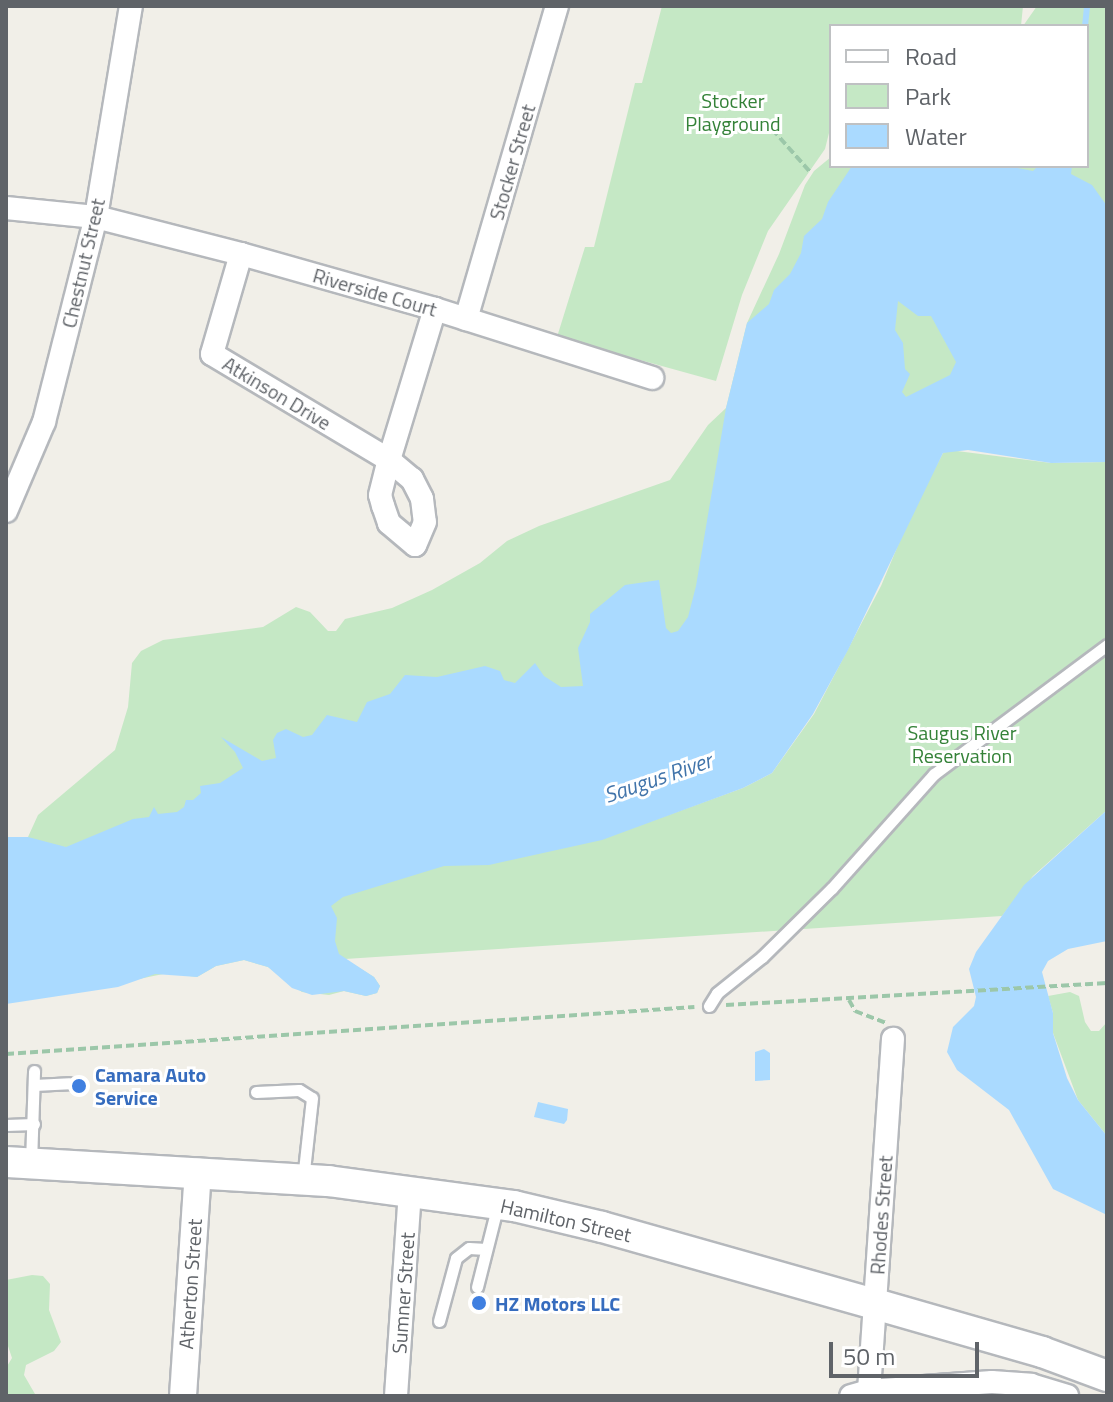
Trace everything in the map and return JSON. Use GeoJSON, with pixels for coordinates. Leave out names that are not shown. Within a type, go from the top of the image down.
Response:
{"type":"FeatureCollection","features":[{"type":"Feature","properties":{"kind":"main road","name":"Hamilton Street"},"geometry":{"type":"LineString","coordinates":[[18,1163],[303,1179],[498,1203],[602,1227],[875,1304],[1042,1352],[1107,1376]]}},
{"type":"Feature","properties":{"kind":"street","name":"Chestnut Street"},"geometry":{"type":"LineString","coordinates":[[6,511],[44,422],[96,217],[131,6]]}},
{"type":"Feature","properties":{"kind":"street","name":"Stocker Street"},"geometry":{"type":"LineString","coordinates":[[466,319],[557,6]]}},
{"type":"Feature","properties":{"kind":"street","name":"Riverside Court"},"geometry":{"type":"LineString","coordinates":[[6,208],[96,217],[241,254],[435,309],[652,378]]}},
{"type":"Feature","properties":{"kind":"street","name":"Atkinson Drive"},"geometry":{"type":"LineString","coordinates":[[241,254],[212,354],[389,460],[435,309]]}},
{"type":"Feature","properties":{"kind":"street","name":"Rhodes Street"},"geometry":{"type":"LineString","coordinates":[[860,1393],[875,1304],[893,1039]]}},
{"type":"Feature","properties":{"kind":"street","name":"Atherton Street"},"geometry":{"type":"LineString","coordinates":[[183,1396],[198,1172]]}},
{"type":"Feature","properties":{"kind":"street","name":"Sumner Street"},"geometry":{"type":"LineString","coordinates":[[396,1396],[410,1190]]}},
{"type":"Feature","properties":{"kind":"street"},"geometry":{"type":"LineString","coordinates":[[860,1393],[992,1382],[1031,1385],[1067,1396]]}},
{"type":"Feature","properties":{"kind":"lane"},"geometry":{"type":"LineString","coordinates":[[709,1006],[717,993],[762,957],[832,888],[934,774],[1107,645]]}},
{"type":"Feature","properties":{"kind":"lane"},"geometry":{"type":"LineString","coordinates":[[18,1163],[34,1124],[34,1071]]}},
{"type":"Feature","properties":{"kind":"lane"},"geometry":{"type":"LineString","coordinates":[[34,1085],[69,1083]]}},
{"type":"Feature","properties":{"kind":"lane"},"geometry":{"type":"LineString","coordinates":[[256,1092],[299,1090],[312,1098],[314,1108],[303,1179]]}},
{"type":"Feature","properties":{"kind":"lane"},"geometry":{"type":"LineString","coordinates":[[6,1125],[34,1124]]}},
{"type":"Feature","properties":{"kind":"lane"},"geometry":{"type":"LineString","coordinates":[[477,1287],[498,1203]]}},
{"type":"Feature","properties":{"kind":"lane"},"geometry":{"type":"LineString","coordinates":[[439,1321],[456,1258],[469,1248],[486,1249]]}},
{"type":"Feature","properties":{"kind":"path"},"geometry":{"type":"LineString","coordinates":[[772,129],[811,173]]}},
{"type":"Feature","properties":{"kind":"path"},"geometry":{"type":"LineString","coordinates":[[6,1054],[709,1006],[959,994],[1107,983]]}},
{"type":"Feature","properties":{"kind":"path"},"geometry":{"type":"LineString","coordinates":[[849,1000],[855,1011],[887,1024],[893,1039]]}},
{"type":"Feature","properties":{"kind":"green space","name":"Stocker Playground"},"geometry":{"type":"Polygon","coordinates":[[[662,6],[1023,6],[1021,24],[829,24],[829,133],[825,149],[768,231],[742,295],[716,381],[557,337],[585,247],[594,247],[635,83],[642,83],[662,6]]]}},
{"type":"Feature","properties":{"kind":"green space"},"geometry":{"type":"Polygon","coordinates":[[[1037,6],[1107,6],[1107,351],[971,360],[746,635],[106,867],[6,837],[28,837],[38,815],[115,750],[128,707],[132,663],[141,651],[163,640],[263,627],[296,607],[310,612],[328,631],[336,631],[345,619],[392,608],[432,590],[480,563],[507,541],[539,526],[670,480],[708,425],[726,408],[747,323],[779,254],[805,185],[814,171],[829,159],[829,168],[1089,168],[1089,24],[1024,24],[1037,6]]]}},
{"type":"Feature","properties":{"kind":"green space","name":"Saugus River Reservation"},"geometry":{"type":"Polygon","coordinates":[[[949,450],[1051,463],[1107,462],[1107,810],[1033,876],[1002,916],[345,959],[374,977],[380,986],[377,993],[366,996],[344,991],[329,995],[302,992],[268,967],[244,960],[216,966],[197,977],[168,973],[134,980],[111,919],[602,839],[743,788],[772,773],[814,714],[881,586],[909,519],[943,453],[949,450]]]}},
{"type":"Feature","properties":{"kind":"green space"},"geometry":{"type":"Polygon","coordinates":[[[1070,992],[1079,996],[1085,1022],[1091,1031],[1099,1031],[1107,1022],[1107,1136],[1078,1100],[1053,1033],[1053,1013],[1048,996],[1070,992]]]}},
{"type":"Feature","properties":{"kind":"green space"},"geometry":{"type":"Polygon","coordinates":[[[43,1276],[50,1284],[49,1310],[61,1342],[54,1351],[26,1365],[24,1375],[35,1394],[6,1396],[6,1368],[12,1358],[6,1340],[6,1280],[43,1276]]]}},
{"type":"Feature","properties":{"kind":"water","name":"Saugus River"},"geometry":{"type":"Polygon","coordinates":[[[851,168],[1017,168],[1033,171],[1036,168],[1072,168],[1071,174],[1092,185],[1107,206],[1107,462],[1051,463],[968,450],[943,453],[848,650],[813,714],[772,773],[743,788],[602,840],[489,865],[444,866],[343,897],[331,906],[337,918],[335,941],[339,954],[374,977],[380,986],[377,993],[366,996],[344,991],[312,995],[292,988],[268,967],[244,960],[216,966],[197,977],[155,974],[118,987],[6,1004],[6,837],[28,837],[66,847],[133,819],[149,817],[154,807],[158,814],[177,812],[184,807],[186,800],[193,800],[201,793],[200,786],[220,783],[243,768],[235,752],[221,737],[262,761],[276,758],[273,740],[277,733],[286,729],[303,737],[312,735],[327,715],[357,722],[367,702],[390,694],[405,675],[437,677],[485,666],[500,671],[504,680],[515,683],[535,663],[544,676],[561,687],[583,686],[578,648],[590,622],[590,614],[625,585],[659,580],[666,628],[671,633],[678,631],[688,617],[696,586],[726,408],[747,323],[769,304],[774,290],[790,274],[801,253],[804,236],[822,219],[828,202],[851,168]],[[898,301],[895,330],[903,343],[905,369],[910,374],[902,392],[906,397],[950,375],[956,362],[931,316],[918,316],[898,301]]]}},
{"type":"Feature","properties":{"kind":"water"},"geometry":{"type":"Polygon","coordinates":[[[1107,810],[1107,941],[1068,949],[1048,961],[1042,972],[1053,1013],[1053,1033],[1067,1078],[1078,1100],[1107,1136],[1107,1215],[1053,1189],[1009,1110],[957,1070],[947,1052],[953,1027],[974,1006],[976,997],[969,969],[976,952],[1024,885],[1107,810]]]}},
{"type":"Feature","properties":{"kind":"water"},"geometry":{"type":"Polygon","coordinates":[[[764,1049],[770,1053],[770,1080],[755,1081],[755,1052],[764,1049]]]}},
{"type":"Feature","properties":{"kind":"water"},"geometry":{"type":"Polygon","coordinates":[[[538,1102],[568,1109],[567,1120],[564,1124],[534,1117],[538,1102]]]}},
{"type":"Feature","properties":{"kind":"waterway"},"geometry":{"type":"LineString","coordinates":[[1085,24],[1087,6]]}},
{"type":"Feature","properties":{"kind":"place","name":"Camara Auto Service"},"geometry":{"type":"Point","coordinates":[79,1086]}},
{"type":"Feature","properties":{"kind":"place","name":"HZ Motors LLC"},"geometry":{"type":"Point","coordinates":[479,1303]}}]}
